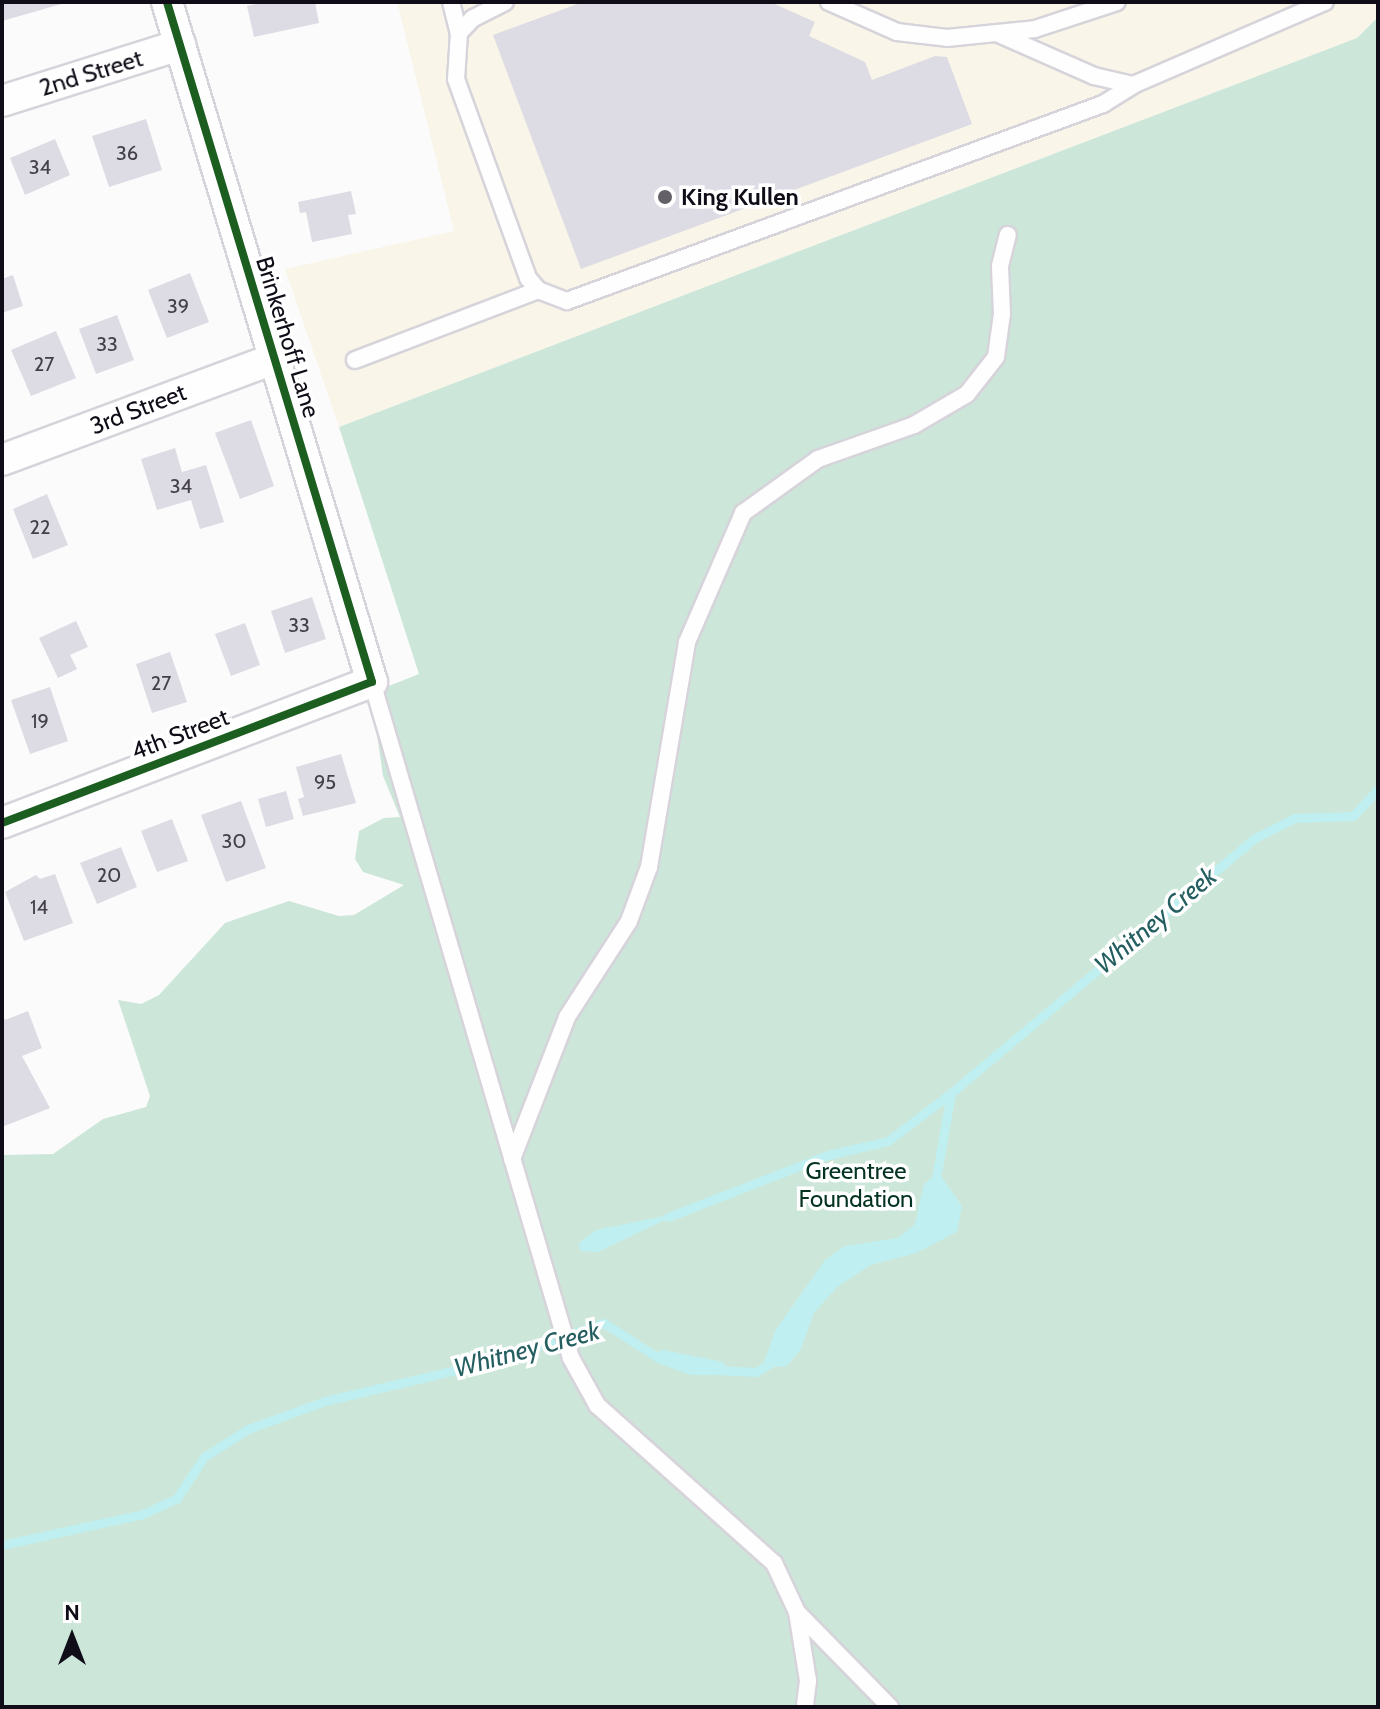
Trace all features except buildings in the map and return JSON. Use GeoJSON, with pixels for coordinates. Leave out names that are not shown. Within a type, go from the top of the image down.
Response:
{"type":"FeatureCollection","features":[{"type":"Feature","properties":{"kind":"street","name":"Brinkerhoff Lane"},"geometry":{"type":"LineString","coordinates":[[167,2],[372,682]]}},
{"type":"Feature","properties":{"kind":"street","name":"2nd Street"},"geometry":{"type":"LineString","coordinates":[[2,101],[180,45]]}},
{"type":"Feature","properties":{"kind":"street","name":"3rd Street"},"geometry":{"type":"LineString","coordinates":[[2,460],[273,359]]}},
{"type":"Feature","properties":{"kind":"street","name":"4th Street"},"geometry":{"type":"LineString","coordinates":[[2,823],[372,682]]}},
{"type":"Feature","properties":{"kind":"lane"},"geometry":{"type":"LineString","coordinates":[[451,2],[459,33],[456,79],[521,264],[538,290],[556,299],[579,299],[1103,104],[1133,85],[1322,5],[1340,2]]}},
{"type":"Feature","properties":{"kind":"lane"},"geometry":{"type":"LineString","coordinates":[[459,33],[473,18],[505,2]]}},
{"type":"Feature","properties":{"kind":"lane"},"geometry":{"type":"LineString","coordinates":[[829,2],[882,27],[918,36],[1001,35],[1069,20],[1117,2]]}},
{"type":"Feature","properties":{"kind":"lane"},"geometry":{"type":"LineString","coordinates":[[1001,35],[1094,76],[1133,85]]}},
{"type":"Feature","properties":{"kind":"lane"},"geometry":{"type":"LineString","coordinates":[[512,1159],[567,1017],[629,921],[649,867],[687,642],[743,513],[818,459],[914,425],[967,394],[996,357],[1002,314],[1000,266],[1008,235]]}},
{"type":"Feature","properties":{"kind":"lane"},"geometry":{"type":"LineString","coordinates":[[355,360],[538,290]]}},
{"type":"Feature","properties":{"kind":"lane"},"geometry":{"type":"LineString","coordinates":[[372,682],[438,891],[477,1049],[571,1358],[597,1405],[774,1563],[797,1612],[808,1681],[805,1707]]}},
{"type":"Feature","properties":{"kind":"lane"},"geometry":{"type":"LineString","coordinates":[[797,1612],[890,1707]]}},
{"type":"Feature","properties":{"kind":"shaded area"},"geometry":{"type":"Polygon","coordinates":[[[397,2],[1378,2],[1378,17],[1357,38],[339,427],[285,269],[454,231],[397,2]]]}},
{"type":"Feature","properties":{"kind":"green space","name":"Greentree Foundation"},"geometry":{"type":"Polygon","coordinates":[[[1378,17],[1378,1707],[2,1707],[2,1155],[53,1154],[103,1119],[146,1107],[150,1096],[118,1000],[141,1004],[159,995],[225,923],[289,901],[339,916],[354,915],[404,885],[363,872],[355,859],[359,831],[384,818],[400,817],[383,776],[371,693],[419,674],[339,427],[1357,38],[1378,17]]]}},
{"type":"Feature","properties":{"kind":"water"},"geometry":{"type":"Polygon","coordinates":[[[938,1172],[962,1206],[957,1232],[916,1253],[871,1265],[837,1287],[814,1313],[801,1349],[787,1366],[762,1368],[775,1331],[825,1260],[845,1246],[898,1238],[915,1224],[924,1184],[938,1172]]]}},
{"type":"Feature","properties":{"kind":"water"},"geometry":{"type":"Polygon","coordinates":[[[679,1213],[598,1252],[580,1251],[579,1243],[596,1230],[679,1213]]]}},
{"type":"Feature","properties":{"kind":"water"},"geometry":{"type":"Polygon","coordinates":[[[663,1350],[723,1362],[732,1375],[690,1375],[661,1364],[652,1354],[663,1350]]]}},
{"type":"Feature","properties":{"kind":"waterway","name":"Whitney Creek"},"geometry":{"type":"LineString","coordinates":[[935,1184],[951,1093],[1255,838],[1295,818],[1353,816],[1378,789]]}},
{"type":"Feature","properties":{"kind":"waterway","name":"Whitney Creek"},"geometry":{"type":"LineString","coordinates":[[668,1217],[828,1155],[888,1141],[951,1093]]}},
{"type":"Feature","properties":{"kind":"waterway","name":"Whitney Creek"},"geometry":{"type":"LineString","coordinates":[[2,1545],[143,1514],[177,1498],[204,1457],[248,1429],[325,1401],[490,1362],[604,1323],[660,1359]]}},
{"type":"Feature","properties":{"kind":"waterway","name":"Whitney Creek"},"geometry":{"type":"LineString","coordinates":[[718,1370],[756,1372],[772,1362]]}},
{"type":"Feature","properties":{"kind":"cycle path"},"geometry":{"type":"LineString","coordinates":[[2,823],[372,682],[167,2]]}},
{"type":"Feature","properties":{"kind":"place","name":"King Kullen"},"geometry":{"type":"Point","coordinates":[665,197]}}]}
